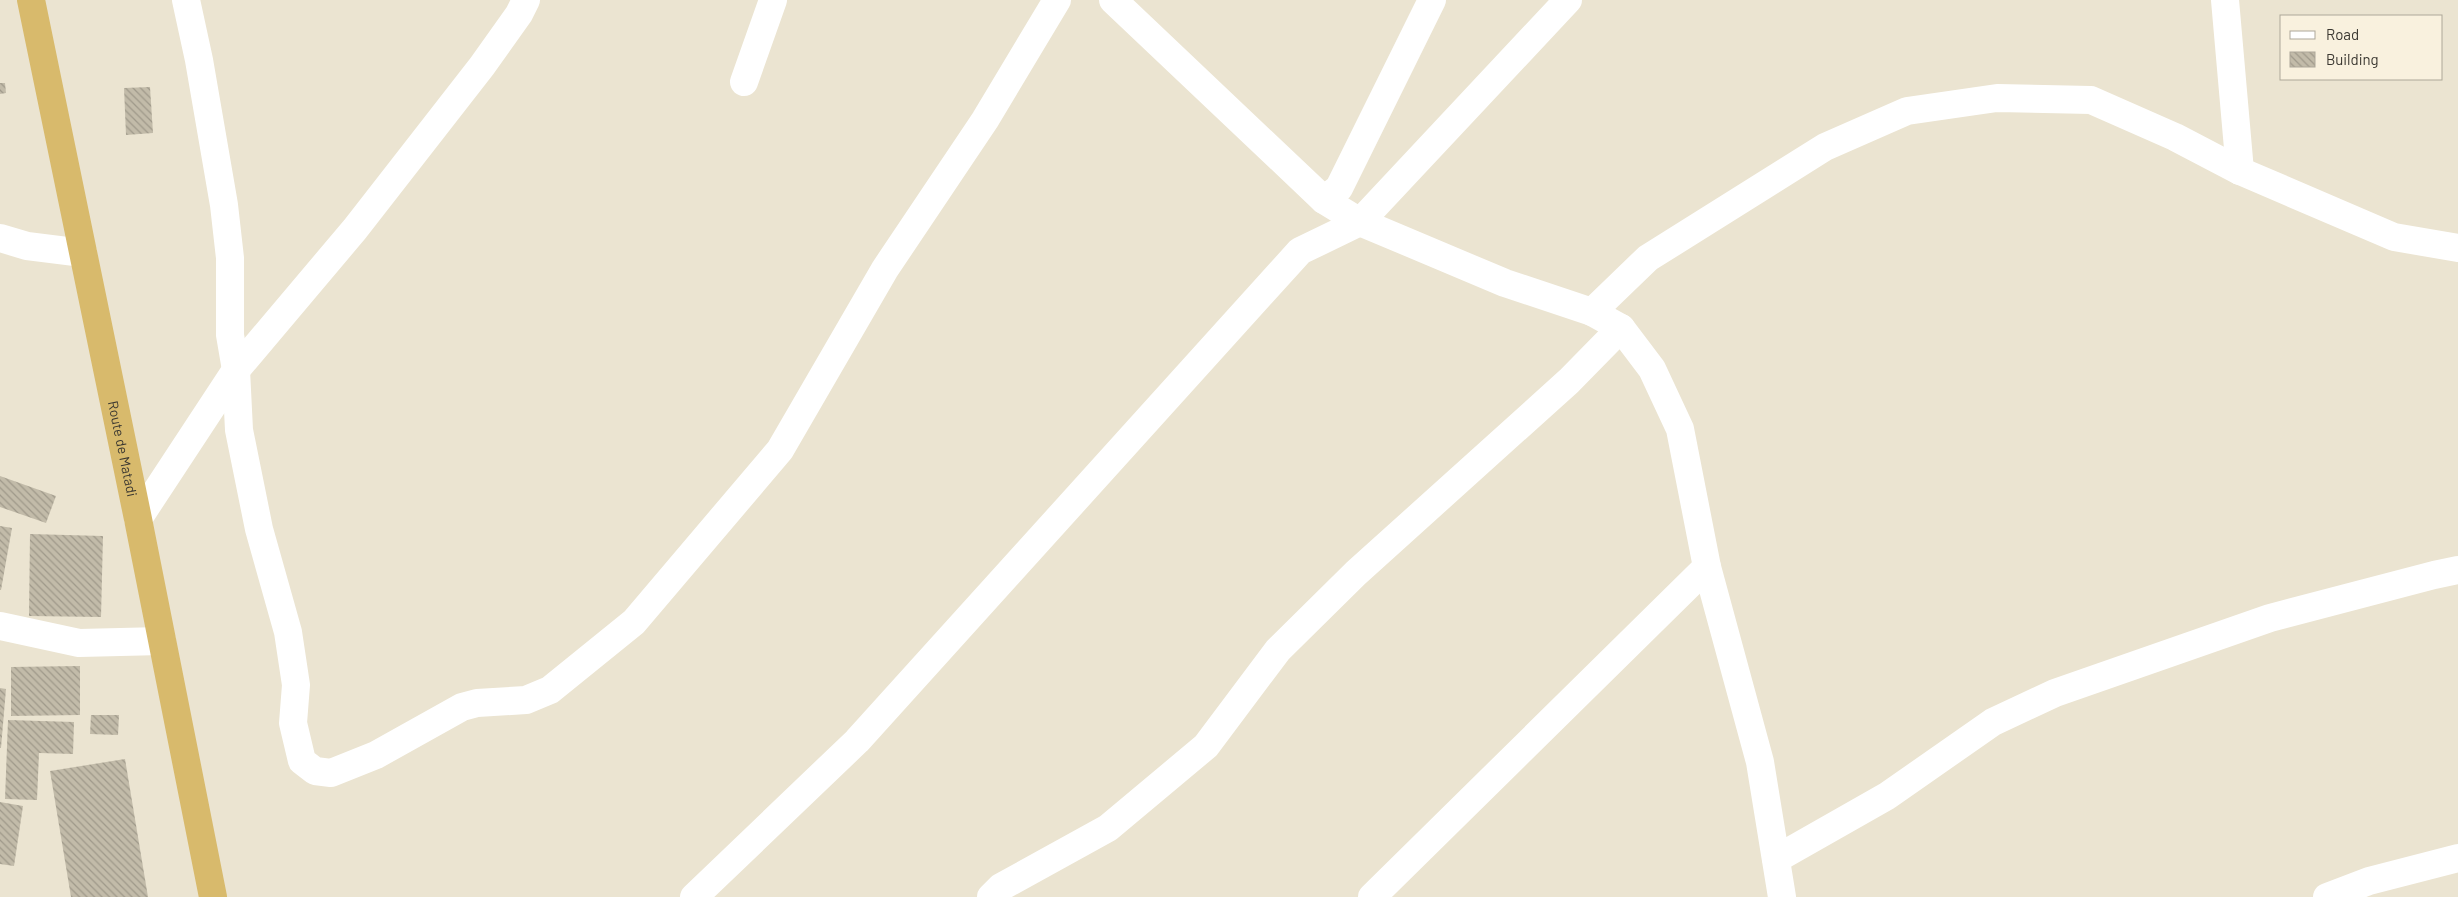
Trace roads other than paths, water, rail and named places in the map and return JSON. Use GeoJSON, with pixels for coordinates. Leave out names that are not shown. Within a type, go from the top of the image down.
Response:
{"type":"FeatureCollection","features":[{"type":"Feature","properties":{"kind":"highway","name":"Route de Matadi"},"geometry":{"type":"LineString","coordinates":[[31,0],[138,519],[213,897]]}},
{"type":"Feature","properties":{"kind":"street"},"geometry":{"type":"LineString","coordinates":[[186,0],[199,60],[224,205],[230,258],[230,335],[236,370],[240,430],[259,529],[288,632],[296,685],[293,724],[302,761],[315,771],[331,773],[376,755],[462,707],[477,703],[526,700],[550,690],[634,622],[780,450],[885,269],[985,120],[1057,0]]}},
{"type":"Feature","properties":{"kind":"street"},"geometry":{"type":"LineString","coordinates":[[138,519],[236,370],[355,229],[482,66],[520,14],[526,0]]}},
{"type":"Feature","properties":{"kind":"street"},"geometry":{"type":"LineString","coordinates":[[744,82],[773,0]]}},
{"type":"Feature","properties":{"kind":"street"},"geometry":{"type":"LineString","coordinates":[[1113,0],[1324,200],[1360,222],[1505,283],[1592,312],[1621,328],[1652,369],[1680,429],[1706,567],[1760,762],[1782,897]]}},
{"type":"Feature","properties":{"kind":"street"},"geometry":{"type":"LineString","coordinates":[[1324,200],[1339,188],[1432,0]]}},
{"type":"Feature","properties":{"kind":"street"},"geometry":{"type":"LineString","coordinates":[[694,897],[857,740],[1300,251],[1360,222],[1568,0]]}},
{"type":"Feature","properties":{"kind":"street"},"geometry":{"type":"LineString","coordinates":[[2225,0],[2240,171]]}},
{"type":"Feature","properties":{"kind":"street"},"geometry":{"type":"LineString","coordinates":[[1592,312],[1648,258],[1825,147],[1907,111],[1997,98],[2091,100],[2175,137],[2240,171],[2394,237],[2458,248]]}},
{"type":"Feature","properties":{"kind":"street"},"geometry":{"type":"LineString","coordinates":[[0,238],[27,246],[83,253]]}},
{"type":"Feature","properties":{"kind":"street"},"geometry":{"type":"LineString","coordinates":[[991,897],[1001,887],[1108,828],[1206,746],[1278,650],[1356,573],[1569,381],[1621,328]]}},
{"type":"Feature","properties":{"kind":"street"},"geometry":{"type":"LineString","coordinates":[[1372,897],[1706,567]]}},
{"type":"Feature","properties":{"kind":"street"},"geometry":{"type":"LineString","coordinates":[[1776,859],[1887,796],[1993,722],[2056,694],[2270,618],[2458,570]]}},
{"type":"Feature","properties":{"kind":"street"},"geometry":{"type":"LineString","coordinates":[[0,626],[79,643],[162,641]]}},
{"type":"Feature","properties":{"kind":"street"},"geometry":{"type":"LineString","coordinates":[[2327,897],[2369,881],[2458,858]]}}]}
